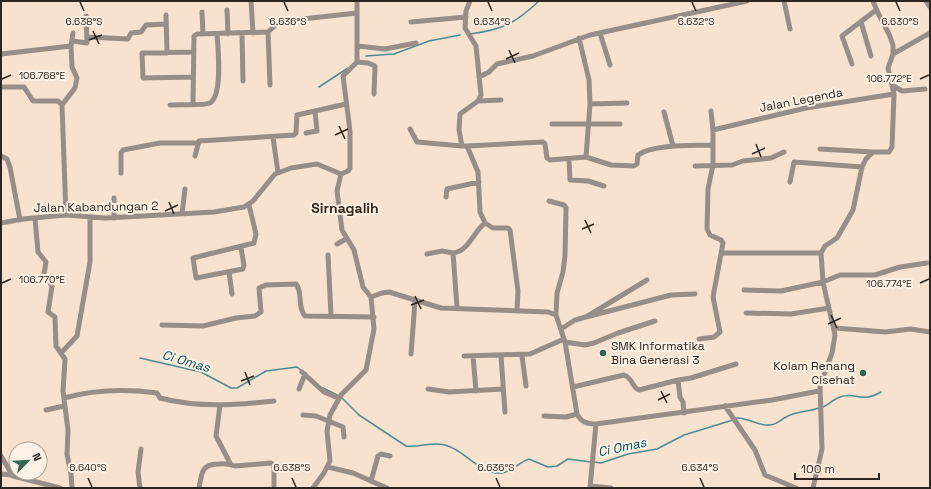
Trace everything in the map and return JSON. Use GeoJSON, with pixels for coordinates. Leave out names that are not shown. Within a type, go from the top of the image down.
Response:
{"type":"FeatureCollection","features":[{"type":"Feature","properties":{"kind":"street"},"geometry":{"type":"LineString","coordinates":[[252,1],[253,33]]}},
{"type":"Feature","properties":{"kind":"street"},"geometry":{"type":"LineString","coordinates":[[241,248],[244,268],[196,279],[192,259],[252,245],[256,239],[249,205],[278,173],[291,168],[317,164],[341,174],[349,170],[350,131],[343,76],[357,62],[357,1]]}},
{"type":"Feature","properties":{"kind":"street"},"geometry":{"type":"LineString","coordinates":[[470,1],[466,17],[466,31],[476,46],[481,95],[478,101],[460,114],[459,130],[465,146],[477,167],[480,212],[485,223],[493,228],[508,228],[510,230],[518,291],[517,310]]}},
{"type":"Feature","properties":{"kind":"street"},"geometry":{"type":"LineString","coordinates":[[479,77],[489,72],[497,64],[533,56],[579,38],[748,1]]}},
{"type":"Feature","properties":{"kind":"street"},"geometry":{"type":"LineString","coordinates":[[784,1],[790,29]]}},
{"type":"Feature","properties":{"kind":"street"},"geometry":{"type":"LineString","coordinates":[[820,149],[886,153],[892,149],[894,94],[888,68],[893,54],[890,34],[876,10],[874,1]]}},
{"type":"Feature","properties":{"kind":"street"},"geometry":{"type":"LineString","coordinates":[[926,1],[930,7]]}},
{"type":"Feature","properties":{"kind":"street"},"geometry":{"type":"LineString","coordinates":[[227,10],[228,34]]}},
{"type":"Feature","properties":{"kind":"street"},"geometry":{"type":"LineString","coordinates":[[852,64],[842,36],[876,10]]}},
{"type":"Feature","properties":{"kind":"street"},"geometry":{"type":"LineString","coordinates":[[202,12],[202,34]]}},
{"type":"Feature","properties":{"kind":"street"},"geometry":{"type":"LineString","coordinates":[[193,104],[193,52],[194,36],[197,34],[268,32],[284,21],[357,14]]}},
{"type":"Feature","properties":{"kind":"street"},"geometry":{"type":"LineString","coordinates":[[166,15],[167,53]]}},
{"type":"Feature","properties":{"kind":"street"},"geometry":{"type":"LineString","coordinates":[[86,16],[85,30],[88,37]]}},
{"type":"Feature","properties":{"kind":"street"},"geometry":{"type":"LineString","coordinates":[[410,22],[466,17]]}},
{"type":"Feature","properties":{"kind":"street"},"geometry":{"type":"LineString","coordinates":[[861,22],[871,56]]}},
{"type":"Feature","properties":{"kind":"street"},"geometry":{"type":"LineString","coordinates":[[88,37],[128,39],[131,33],[141,32],[146,25],[166,24]]}},
{"type":"Feature","properties":{"kind":"street"},"geometry":{"type":"LineString","coordinates":[[268,32],[270,85]]}},
{"type":"Feature","properties":{"kind":"street"},"geometry":{"type":"LineString","coordinates":[[66,215],[62,105],[75,88],[77,78],[72,67],[73,33]]}},
{"type":"Feature","properties":{"kind":"street"},"geometry":{"type":"LineString","coordinates":[[242,33],[243,81]]}},
{"type":"Feature","properties":{"kind":"street"},"geometry":{"type":"LineString","coordinates":[[600,33],[610,65]]}},
{"type":"Feature","properties":{"kind":"street"},"geometry":{"type":"LineString","coordinates":[[893,54],[930,33]]}},
{"type":"Feature","properties":{"kind":"street"},"geometry":{"type":"LineString","coordinates":[[170,104],[210,103],[217,94],[217,34]]}},
{"type":"Feature","properties":{"kind":"street"},"geometry":{"type":"LineString","coordinates":[[1,54],[86,42],[88,37]]}},
{"type":"Feature","properties":{"kind":"street"},"geometry":{"type":"LineString","coordinates":[[579,38],[589,74],[590,104],[586,157]]}},
{"type":"Feature","properties":{"kind":"street"},"geometry":{"type":"LineString","coordinates":[[358,46],[385,49],[416,43]]}},
{"type":"Feature","properties":{"kind":"street"},"geometry":{"type":"LineString","coordinates":[[192,76],[143,78],[142,53],[193,52]]}},
{"type":"Feature","properties":{"kind":"street"},"geometry":{"type":"LineString","coordinates":[[357,62],[368,63],[375,66],[374,94]]}},
{"type":"Feature","properties":{"kind":"street"},"geometry":{"type":"LineString","coordinates":[[892,85],[902,90],[925,90]]}},
{"type":"Feature","properties":{"kind":"street"},"geometry":{"type":"LineString","coordinates":[[1,88],[24,87],[33,101],[58,101],[62,105]]}},
{"type":"Feature","properties":{"kind":"street","name":"Jalan Legenda"},"geometry":{"type":"LineString","coordinates":[[714,130],[806,108],[894,94]]}},
{"type":"Feature","properties":{"kind":"street"},"geometry":{"type":"LineString","coordinates":[[478,101],[501,100]]}},
{"type":"Feature","properties":{"kind":"street"},"geometry":{"type":"LineString","coordinates":[[590,104],[628,103]]}},
{"type":"Feature","properties":{"kind":"street"},"geometry":{"type":"LineString","coordinates":[[121,173],[121,153],[123,150],[160,143],[198,143],[200,140],[273,137],[296,134],[297,115],[346,104]]}},
{"type":"Feature","properties":{"kind":"street"},"geometry":{"type":"LineString","coordinates":[[306,133],[317,131],[315,111]]}},
{"type":"Feature","properties":{"kind":"street"},"geometry":{"type":"LineString","coordinates":[[699,339],[714,337],[720,332],[713,297],[723,253],[723,242],[710,235],[707,229],[708,189],[713,165],[714,130],[711,111]]}},
{"type":"Feature","properties":{"kind":"street"},"geometry":{"type":"LineString","coordinates":[[664,112],[673,146]]}},
{"type":"Feature","properties":{"kind":"street"},"geometry":{"type":"LineString","coordinates":[[552,124],[620,124]]}},
{"type":"Feature","properties":{"kind":"street"},"geometry":{"type":"LineString","coordinates":[[410,129],[417,142],[465,146],[542,142],[545,144],[548,159],[569,160],[586,157],[611,165],[634,166],[637,164],[638,155],[641,153],[673,146],[713,145]]}},
{"type":"Feature","properties":{"kind":"street"},"geometry":{"type":"LineString","coordinates":[[273,137],[278,173]]}},
{"type":"Feature","properties":{"kind":"street"},"geometry":{"type":"LineString","coordinates":[[195,156],[198,143]]}},
{"type":"Feature","properties":{"kind":"street"},"geometry":{"type":"LineString","coordinates":[[695,166],[732,164],[748,160],[770,158],[784,152]]}},
{"type":"Feature","properties":{"kind":"street"},"geometry":{"type":"LineString","coordinates":[[813,488],[822,449],[820,391],[834,347],[835,328],[823,282],[821,253],[825,246],[837,238],[853,210],[862,167],[866,159],[873,152]]}},
{"type":"Feature","properties":{"kind":"street"},"geometry":{"type":"LineString","coordinates":[[1,156],[6,157],[10,167],[20,220]]}},
{"type":"Feature","properties":{"kind":"street"},"geometry":{"type":"LineString","coordinates":[[569,160],[570,180],[588,181],[604,186]]}},
{"type":"Feature","properties":{"kind":"street"},"geometry":{"type":"LineString","coordinates":[[790,182],[794,162],[862,167]]}},
{"type":"Feature","properties":{"kind":"street"},"geometry":{"type":"LineString","coordinates":[[313,488],[328,467],[331,457],[327,431],[328,421],[339,397],[366,370],[374,329],[371,297],[363,287],[354,250],[346,239],[342,230],[337,191],[341,174]]}},
{"type":"Feature","properties":{"kind":"street"},"geometry":{"type":"LineString","coordinates":[[446,197],[447,188],[479,182]]}},
{"type":"Feature","properties":{"kind":"street"},"geometry":{"type":"LineString","coordinates":[[182,214],[184,189]]}},
{"type":"Feature","properties":{"kind":"street"},"geometry":{"type":"LineString","coordinates":[[114,198],[114,218]]}},
{"type":"Feature","properties":{"kind":"street"},"geometry":{"type":"LineString","coordinates":[[549,200],[564,205],[566,209],[565,256],[563,272],[556,293],[556,315],[565,341],[577,414],[584,422],[596,424],[684,413],[772,400],[820,391]]}},
{"type":"Feature","properties":{"kind":"street","name":"Jalan Kabandungan 2"},"geometry":{"type":"LineString","coordinates":[[1,223],[66,215],[114,218],[214,212],[249,205]]}},
{"type":"Feature","properties":{"kind":"street"},"geometry":{"type":"LineString","coordinates":[[61,353],[77,336],[89,268],[90,217]]}},
{"type":"Feature","properties":{"kind":"street"},"geometry":{"type":"LineString","coordinates":[[35,218],[38,252],[46,262],[44,274],[52,286],[48,309],[50,314],[55,317],[56,346],[65,360],[64,406],[68,430],[66,454],[72,474],[72,488]]}},
{"type":"Feature","properties":{"kind":"street"},"geometry":{"type":"LineString","coordinates":[[427,254],[445,251],[453,253],[463,251],[477,230],[485,223]]}},
{"type":"Feature","properties":{"kind":"street"},"geometry":{"type":"LineString","coordinates":[[337,244],[346,239]]}},
{"type":"Feature","properties":{"kind":"street"},"geometry":{"type":"LineString","coordinates":[[453,253],[457,307]]}},
{"type":"Feature","properties":{"kind":"street"},"geometry":{"type":"LineString","coordinates":[[723,253],[821,253]]}},
{"type":"Feature","properties":{"kind":"street"},"geometry":{"type":"LineString","coordinates":[[328,255],[331,316]]}},
{"type":"Feature","properties":{"kind":"street"},"geometry":{"type":"LineString","coordinates":[[744,290],[782,291],[823,282],[840,275],[875,275],[900,267],[927,263]]}},
{"type":"Feature","properties":{"kind":"street"},"geometry":{"type":"LineString","coordinates":[[229,272],[232,294]]}},
{"type":"Feature","properties":{"kind":"street"},"geometry":{"type":"LineString","coordinates":[[586,317],[647,280]]}},
{"type":"Feature","properties":{"kind":"street"},"geometry":{"type":"LineString","coordinates":[[162,325],[196,326],[236,318],[255,316],[262,312],[259,288],[266,284],[296,284],[305,316],[374,317]]}},
{"type":"Feature","properties":{"kind":"street"},"geometry":{"type":"LineString","coordinates":[[371,297],[390,292],[441,308],[457,307],[517,310],[548,312],[556,315]]}},
{"type":"Feature","properties":{"kind":"street"},"geometry":{"type":"LineString","coordinates":[[561,329],[575,320],[586,317],[671,295],[695,294]]}},
{"type":"Feature","properties":{"kind":"street"},"geometry":{"type":"LineString","coordinates":[[411,354],[416,301]]}},
{"type":"Feature","properties":{"kind":"street"},"geometry":{"type":"LineString","coordinates":[[746,313],[791,314],[829,308]]}},
{"type":"Feature","properties":{"kind":"street"},"geometry":{"type":"LineString","coordinates":[[464,356],[522,356],[535,353],[565,341],[585,345],[655,321]]}},
{"type":"Feature","properties":{"kind":"street"},"geometry":{"type":"LineString","coordinates":[[835,328],[885,332],[911,329],[930,332]]}},
{"type":"Feature","properties":{"kind":"street"},"geometry":{"type":"LineString","coordinates":[[473,356],[476,391]]}},
{"type":"Feature","properties":{"kind":"street"},"geometry":{"type":"LineString","coordinates":[[501,356],[505,412]]}},
{"type":"Feature","properties":{"kind":"street"},"geometry":{"type":"LineString","coordinates":[[522,356],[526,386]]}},
{"type":"Feature","properties":{"kind":"street"},"geometry":{"type":"LineString","coordinates":[[573,387],[624,376],[630,378],[639,390],[691,378],[736,364]]}},
{"type":"Feature","properties":{"kind":"street"},"geometry":{"type":"LineString","coordinates":[[298,390],[303,373],[324,392],[339,397]]}},
{"type":"Feature","properties":{"kind":"street"},"geometry":{"type":"LineString","coordinates":[[678,380],[684,413]]}},
{"type":"Feature","properties":{"kind":"street"},"geometry":{"type":"LineString","coordinates":[[428,389],[450,392],[503,389]]}},
{"type":"Feature","properties":{"kind":"street"},"geometry":{"type":"LineString","coordinates":[[64,398],[76,394],[130,391],[157,393],[160,398],[184,403],[236,405],[274,401]]}},
{"type":"Feature","properties":{"kind":"street"},"geometry":{"type":"LineString","coordinates":[[220,405],[216,436],[230,463],[235,466],[272,463],[274,488]]}},
{"type":"Feature","properties":{"kind":"street"},"geometry":{"type":"LineString","coordinates":[[46,410],[64,406]]}},
{"type":"Feature","properties":{"kind":"street"},"geometry":{"type":"LineString","coordinates":[[725,406],[755,450],[765,475],[796,488]]}},
{"type":"Feature","properties":{"kind":"street"},"geometry":{"type":"LineString","coordinates":[[544,416],[566,417],[577,414]]}},
{"type":"Feature","properties":{"kind":"street"},"geometry":{"type":"LineString","coordinates":[[303,415],[316,416],[343,427],[344,437]]}},
{"type":"Feature","properties":{"kind":"street"},"geometry":{"type":"LineString","coordinates":[[596,424],[590,487],[611,488]]}},
{"type":"Feature","properties":{"kind":"street"},"geometry":{"type":"LineString","coordinates":[[140,488],[138,472],[141,449]]}},
{"type":"Feature","properties":{"kind":"street"},"geometry":{"type":"LineString","coordinates":[[371,481],[378,456],[381,454],[390,456]]}},
{"type":"Feature","properties":{"kind":"street"},"geometry":{"type":"LineString","coordinates":[[1,456],[8,469]]}},
{"type":"Feature","properties":{"kind":"street"},"geometry":{"type":"LineString","coordinates":[[199,488],[203,470],[207,465],[230,463]]}},
{"type":"Feature","properties":{"kind":"street"},"geometry":{"type":"LineString","coordinates":[[328,467],[371,481],[387,488]]}},
{"type":"Feature","properties":{"kind":"street"},"geometry":{"type":"LineString","coordinates":[[35,481],[60,488]]}},
{"type":"Feature","properties":{"kind":"street"},"geometry":{"type":"LineString","coordinates":[[39,488],[40,482]]}},
{"type":"Feature","properties":{"kind":"waterway"},"geometry":{"type":"LineString","coordinates":[[470,34],[500,28],[523,15],[539,1]]}},
{"type":"Feature","properties":{"kind":"waterway"},"geometry":{"type":"LineString","coordinates":[[366,56],[394,54],[429,41],[460,35]]}},
{"type":"Feature","properties":{"kind":"waterway"},"geometry":{"type":"LineString","coordinates":[[319,87],[348,68]]}},
{"type":"Feature","properties":{"kind":"waterway","name":"Ci Omas"},"geometry":{"type":"LineString","coordinates":[[140,358],[201,372],[231,388],[237,388],[266,371],[297,367],[301,370]]}},
{"type":"Feature","properties":{"kind":"waterway","name":"Ci Omas"},"geometry":{"type":"LineString","coordinates":[[323,388],[339,396]]}},
{"type":"Feature","properties":{"kind":"waterway","name":"Ci Omas"},"geometry":{"type":"LineString","coordinates":[[823,407],[838,398],[845,396],[850,395],[868,397],[881,392]]}},
{"type":"Feature","properties":{"kind":"waterway","name":"Ci Omas"},"geometry":{"type":"LineString","coordinates":[[342,398],[359,415],[406,446],[435,444],[445,445],[453,448],[479,466],[494,473],[505,472],[529,459],[548,467],[557,466],[568,459],[591,462]]}},
{"type":"Feature","properties":{"kind":"waterway","name":"Ci Omas"},"geometry":{"type":"LineString","coordinates":[[736,418],[765,425],[772,425],[794,414],[819,408]]}},
{"type":"Feature","properties":{"kind":"waterway","name":"Ci Omas"},"geometry":{"type":"LineString","coordinates":[[594,462],[601,463],[628,454],[657,449],[684,435],[733,420]]}},
{"type":"Feature","properties":{"kind":"place","name":"SMK Informatika Bina Generasi 3"},"geometry":{"type":"Point","coordinates":[603,353]}},
{"type":"Feature","properties":{"kind":"place","name":"Kolam Renang Cisehat"},"geometry":{"type":"Point","coordinates":[863,373]}},
{"type":"Feature","properties":{"kind":"district","name":"Sirnagalih"},"geometry":{"type":"Point","coordinates":[345,208]}}]}
